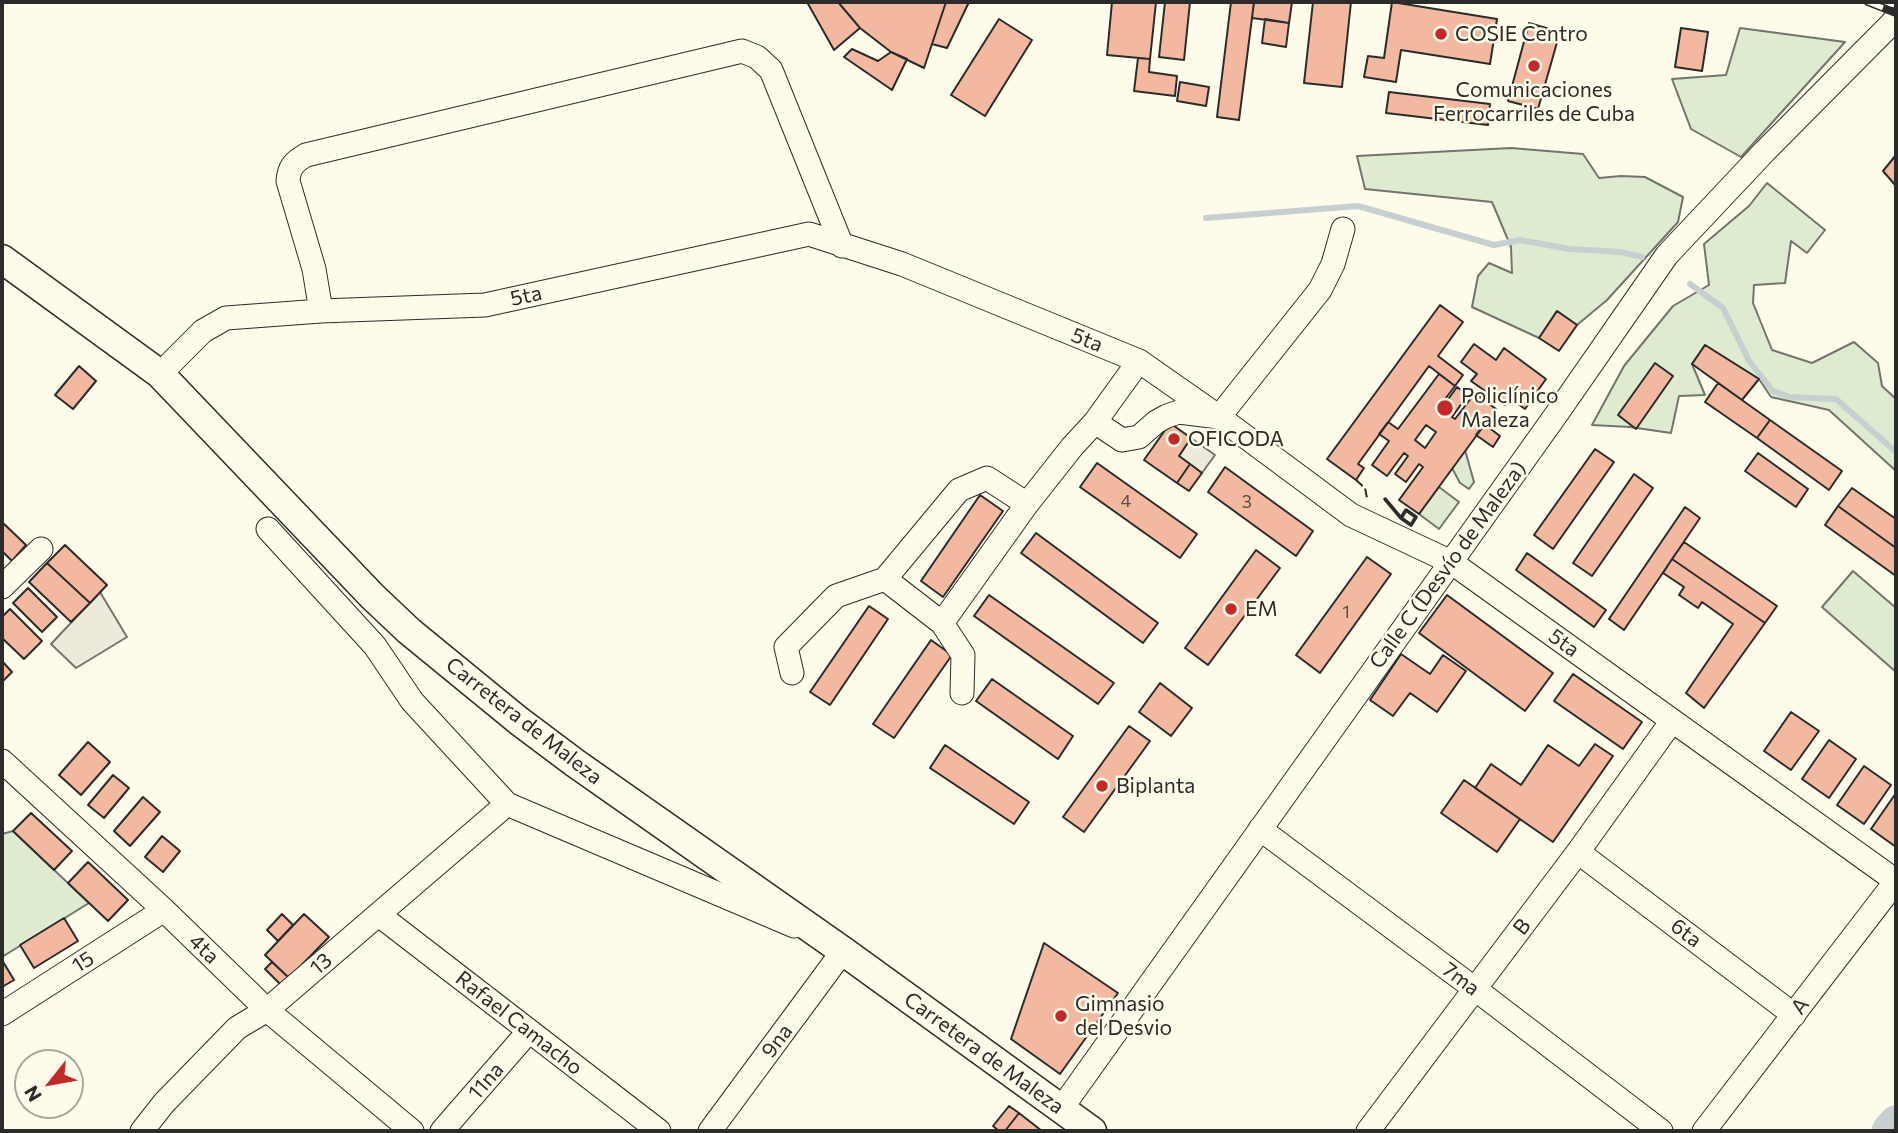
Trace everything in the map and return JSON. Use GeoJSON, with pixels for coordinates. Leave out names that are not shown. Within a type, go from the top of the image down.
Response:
{"type":"FeatureCollection","features":[{"type":"Feature","properties":{"kind":"main road","name":"Carretera de Maleza"},"geometry":{"type":"LineString","coordinates":[[2,259],[160,374],[372,596],[409,631],[519,721],[832,944],[1077,1124]]}},
{"type":"Feature","properties":{"kind":"street","name":"Calle C (Desvío de Maleza)"},"geometry":{"type":"LineString","coordinates":[[1077,1124],[1260,829],[1667,256],[1765,150],[1896,19]]}},
{"type":"Feature","properties":{"kind":"street"},"geometry":{"type":"LineString","coordinates":[[321,311],[314,269],[288,181],[289,169],[296,161],[306,155],[742,51],[757,57],[771,70],[842,246]]}},
{"type":"Feature","properties":{"kind":"street"},"geometry":{"type":"LineString","coordinates":[[1095,422],[1122,440],[1139,437],[1156,422],[1179,412],[1219,417],[1320,290],[1333,264],[1343,229]]}},
{"type":"Feature","properties":{"kind":"street","name":"5ta"},"geometry":{"type":"LineString","coordinates":[[160,374],[202,331],[226,318],[321,311],[485,305],[808,234],[902,264],[1139,361],[1351,515],[1451,562],[1896,881]]}},
{"type":"Feature","properties":{"kind":"street"},"geometry":{"type":"LineString","coordinates":[[942,623],[1027,504],[1095,422],[1139,361]]}},
{"type":"Feature","properties":{"kind":"street"},"geometry":{"type":"LineString","coordinates":[[792,673],[786,647],[836,596],[885,579],[959,489],[987,478],[1027,504]]}},
{"type":"Feature","properties":{"kind":"street"},"geometry":{"type":"LineString","coordinates":[[268,529],[375,646],[412,701],[507,804],[832,944]]}},
{"type":"Feature","properties":{"kind":"street"},"geometry":{"type":"LineString","coordinates":[[2,587],[41,549]]}},
{"type":"Feature","properties":{"kind":"street"},"geometry":{"type":"LineString","coordinates":[[885,579],[942,623],[963,655],[962,693]]}},
{"type":"Feature","properties":{"kind":"street","name":"B"},"geometry":{"type":"LineString","coordinates":[[1368,1131],[1578,852],[1672,721]]}},
{"type":"Feature","properties":{"kind":"street","name":"4ta"},"geometry":{"type":"LineString","coordinates":[[2,761],[164,910],[267,1010],[412,1131]]}},
{"type":"Feature","properties":{"kind":"street","name":"13"},"geometry":{"type":"LineString","coordinates":[[142,1131],[164,1103],[237,1028],[267,1010],[507,804]]}},
{"type":"Feature","properties":{"kind":"street","name":"7ma"},"geometry":{"type":"LineString","coordinates":[[1260,829],[1661,1131]]}},
{"type":"Feature","properties":{"kind":"street","name":"6ta"},"geometry":{"type":"LineString","coordinates":[[1578,852],[1794,1015]]}},
{"type":"Feature","properties":{"kind":"street","name":"A"},"geometry":{"type":"LineString","coordinates":[[1704,1131],[1896,881]]}},
{"type":"Feature","properties":{"kind":"street","name":"15"},"geometry":{"type":"LineString","coordinates":[[2,1014],[164,910]]}},
{"type":"Feature","properties":{"kind":"street","name":"Rafael Camacho"},"geometry":{"type":"LineString","coordinates":[[379,915],[659,1131]]}},
{"type":"Feature","properties":{"kind":"street","name":"9na"},"geometry":{"type":"LineString","coordinates":[[710,1131],[832,944]]}},
{"type":"Feature","properties":{"kind":"street","name":"11na"},"geometry":{"type":"LineString","coordinates":[[443,1131],[528,1031]]}},
{"type":"Feature","properties":{"kind":"green space"},"geometry":{"type":"Polygon","coordinates":[[[1740,28],[1845,42],[1741,157],[1691,129],[1672,79],[1726,75],[1740,28]]]}},
{"type":"Feature","properties":{"kind":"green space"},"geometry":{"type":"Polygon","coordinates":[[[1511,148],[1583,154],[1599,178],[1645,177],[1683,197],[1678,222],[1607,300],[1577,325],[1557,311],[1539,338],[1472,307],[1478,276],[1489,263],[1512,273],[1511,247],[1492,202],[1365,189],[1357,156],[1511,148]]]}},
{"type":"Feature","properties":{"kind":"green space"},"geometry":{"type":"Polygon","coordinates":[[[1767,183],[1825,230],[1807,253],[1791,241],[1785,283],[1754,285],[1753,303],[1772,350],[1812,363],[1854,342],[1878,363],[1882,386],[1896,399],[1896,471],[1829,410],[1771,397],[1759,379],[1705,345],[1692,364],[1705,395],[1679,396],[1671,433],[1592,425],[1624,366],[1673,306],[1709,285],[1704,244],[1749,206],[1767,183]]]}},
{"type":"Feature","properties":{"kind":"green space"},"geometry":{"type":"Polygon","coordinates":[[[1465,450],[1474,482],[1469,489],[1460,483],[1452,468],[1465,450]]]}},
{"type":"Feature","properties":{"kind":"green space"},"geometry":{"type":"Polygon","coordinates":[[[1439,487],[1459,502],[1439,529],[1419,514],[1439,487]]]}},
{"type":"Feature","properties":{"kind":"green space"},"geometry":{"type":"Polygon","coordinates":[[[1853,571],[1896,608],[1896,672],[1822,607],[1853,571]]]}},
{"type":"Feature","properties":{"kind":"green space"},"geometry":{"type":"Polygon","coordinates":[[[13,831],[89,903],[2,957],[2,834],[13,831]]]}},
{"type":"Feature","properties":{"kind":"shaded area"},"geometry":{"type":"Polygon","coordinates":[[[1191,438],[1215,455],[1202,473],[1179,456],[1191,438]]]}},
{"type":"Feature","properties":{"kind":"shaded area"},"geometry":{"type":"Polygon","coordinates":[[[100,592],[127,637],[76,668],[51,644],[100,592]]]}},
{"type":"Feature","properties":{"kind":"building"},"geometry":{"type":"Polygon","coordinates":[[[807,2],[838,2],[860,28],[834,50],[807,2]]]}},
{"type":"Feature","properties":{"kind":"building"},"geometry":{"type":"Polygon","coordinates":[[[838,2],[946,2],[924,68],[891,52],[860,28],[838,2]]]}},
{"type":"Feature","properties":{"kind":"building"},"geometry":{"type":"Polygon","coordinates":[[[946,2],[969,2],[947,48],[932,44],[946,2]]]}},
{"type":"Feature","properties":{"kind":"building"},"geometry":{"type":"Polygon","coordinates":[[[1112,2],[1156,2],[1150,59],[1107,55],[1112,2]]]}},
{"type":"Feature","properties":{"kind":"building"},"geometry":{"type":"Polygon","coordinates":[[[1165,2],[1190,2],[1184,60],[1159,57],[1165,2]]]}},
{"type":"Feature","properties":{"kind":"building"},"geometry":{"type":"Polygon","coordinates":[[[1231,2],[1254,2],[1239,120],[1217,117],[1231,2]]]}},
{"type":"Feature","properties":{"kind":"building"},"geometry":{"type":"Polygon","coordinates":[[[1254,2],[1292,2],[1289,23],[1252,18],[1254,2]]]}},
{"type":"Feature","properties":{"kind":"building"},"geometry":{"type":"Polygon","coordinates":[[[1313,2],[1351,2],[1342,87],[1304,83],[1313,2]]]}},
{"type":"Feature","properties":{"kind":"building","name":"COSIE Centro"},"geometry":{"type":"Polygon","coordinates":[[[1392,2],[1497,19],[1490,64],[1401,50],[1396,82],[1364,77],[1368,56],[1384,58],[1392,2]]]}},
{"type":"Feature","properties":{"kind":"building"},"geometry":{"type":"Polygon","coordinates":[[[999,19],[1032,40],[985,116],[951,95],[999,19]]]}},
{"type":"Feature","properties":{"kind":"building"},"geometry":{"type":"Polygon","coordinates":[[[1265,19],[1289,23],[1286,47],[1262,43],[1265,19]]]}},
{"type":"Feature","properties":{"kind":"building","name":"Comunicaciones Ferrocarriles de Cuba"},"geometry":{"type":"Polygon","coordinates":[[[1529,23],[1560,32],[1538,109],[1508,101],[1529,23]]]}},
{"type":"Feature","properties":{"kind":"building"},"geometry":{"type":"Polygon","coordinates":[[[1681,28],[1708,32],[1702,71],[1675,67],[1681,28]]]}},
{"type":"Feature","properties":{"kind":"building"},"geometry":{"type":"Polygon","coordinates":[[[852,49],[878,61],[891,52],[907,59],[892,90],[844,57],[852,49]]]}},
{"type":"Feature","properties":{"kind":"building"},"geometry":{"type":"Polygon","coordinates":[[[1138,58],[1150,59],[1149,72],[1177,76],[1175,96],[1134,91],[1138,58]]]}},
{"type":"Feature","properties":{"kind":"building"},"geometry":{"type":"Polygon","coordinates":[[[1180,82],[1209,87],[1206,106],[1177,101],[1180,82]]]}},
{"type":"Feature","properties":{"kind":"building"},"geometry":{"type":"Polygon","coordinates":[[[1389,92],[1490,104],[1488,125],[1386,113],[1389,92]]]}},
{"type":"Feature","properties":{"kind":"building"},"geometry":{"type":"Polygon","coordinates":[[[1896,155],[1896,186],[1883,171],[1896,155]]]}},
{"type":"Feature","properties":{"kind":"building"},"geometry":{"type":"Polygon","coordinates":[[[1440,305],[1463,322],[1438,356],[1463,375],[1455,386],[1429,366],[1358,464],[1364,468],[1356,480],[1327,459],[1440,305]]]}},
{"type":"Feature","properties":{"kind":"building"},"geometry":{"type":"Polygon","coordinates":[[[1557,311],[1577,325],[1559,351],[1539,338],[1557,311]]]}},
{"type":"Feature","properties":{"kind":"building"},"geometry":{"type":"Polygon","coordinates":[[[1474,344],[1496,360],[1504,348],[1546,379],[1525,409],[1510,398],[1505,405],[1471,381],[1477,374],[1461,362],[1474,344]]]}},
{"type":"Feature","properties":{"kind":"building"},"geometry":{"type":"Polygon","coordinates":[[[1705,345],[1759,379],[1742,400],[1692,364],[1705,345]]]}},
{"type":"Feature","properties":{"kind":"building"},"geometry":{"type":"Polygon","coordinates":[[[1655,363],[1673,376],[1636,429],[1618,415],[1655,363]]]}},
{"type":"Feature","properties":{"kind":"building"},"geometry":{"type":"Polygon","coordinates":[[[79,366],[96,381],[73,409],[55,395],[79,366]]]}},
{"type":"Feature","properties":{"kind":"building"},"geometry":{"type":"Polygon","coordinates":[[[1439,374],[1455,386],[1439,407],[1441,409],[1457,387],[1468,395],[1452,417],[1455,419],[1475,393],[1496,409],[1419,514],[1399,500],[1423,467],[1419,464],[1406,482],[1395,474],[1408,456],[1404,453],[1387,476],[1372,465],[1389,441],[1379,434],[1388,422],[1398,429],[1439,374]],[[1426,425],[1415,440],[1425,448],[1436,432],[1426,425]]]}},
{"type":"Feature","properties":{"kind":"building"},"geometry":{"type":"Polygon","coordinates":[[[1718,383],[1770,420],[1757,438],[1705,402],[1718,383]]]}},
{"type":"Feature","properties":{"kind":"building"},"geometry":{"type":"Polygon","coordinates":[[[1770,420],[1842,471],[1829,490],[1757,438],[1770,420]]]}},
{"type":"Feature","properties":{"kind":"building"},"geometry":{"type":"Polygon","coordinates":[[[1170,423],[1191,438],[1179,456],[1190,464],[1177,483],[1144,460],[1170,423]]]}},
{"type":"Feature","properties":{"kind":"building"},"geometry":{"type":"Polygon","coordinates":[[[1484,424],[1500,436],[1493,447],[1476,435],[1484,424]]]}},
{"type":"Feature","properties":{"kind":"building"},"geometry":{"type":"Polygon","coordinates":[[[1595,449],[1614,462],[1553,549],[1534,535],[1595,449]]]}},
{"type":"Feature","properties":{"kind":"building"},"geometry":{"type":"Polygon","coordinates":[[[1758,453],[1808,489],[1796,507],[1745,471],[1758,453]]]}},
{"type":"Feature","properties":{"kind":"building"},"geometry":{"type":"Polygon","coordinates":[[[1097,463],[1197,534],[1180,558],[1080,487],[1097,463]]]}},
{"type":"Feature","properties":{"kind":"building"},"geometry":{"type":"Polygon","coordinates":[[[1190,464],[1202,473],[1189,491],[1177,483],[1190,464]]]}},
{"type":"Feature","properties":{"kind":"building"},"geometry":{"type":"Polygon","coordinates":[[[1225,467],[1313,531],[1296,556],[1208,492],[1225,467]]]}},
{"type":"Feature","properties":{"kind":"building"},"geometry":{"type":"Polygon","coordinates":[[[1634,474],[1653,488],[1592,576],[1573,563],[1634,474]]]}},
{"type":"Feature","properties":{"kind":"building"},"geometry":{"type":"Polygon","coordinates":[[[1852,488],[1896,519],[1896,548],[1838,506],[1852,488]]]}},
{"type":"Feature","properties":{"kind":"building"},"geometry":{"type":"Polygon","coordinates":[[[980,495],[1003,511],[943,597],[921,581],[980,495]]]}},
{"type":"Feature","properties":{"kind":"building"},"geometry":{"type":"Polygon","coordinates":[[[1838,506],[1896,548],[1896,576],[1825,525],[1838,506]]]}},
{"type":"Feature","properties":{"kind":"building"},"geometry":{"type":"Polygon","coordinates":[[[1685,507],[1700,518],[1624,630],[1609,619],[1685,507]]]}},
{"type":"Feature","properties":{"kind":"building"},"geometry":{"type":"Polygon","coordinates":[[[2,522],[26,545],[12,561],[2,551],[2,522]]]}},
{"type":"Feature","properties":{"kind":"building"},"geometry":{"type":"Polygon","coordinates":[[[1036,533],[1158,623],[1143,643],[1021,553],[1036,533]]]}},
{"type":"Feature","properties":{"kind":"building"},"geometry":{"type":"Polygon","coordinates":[[[1684,542],[1777,606],[1765,623],[1672,559],[1684,542]]]}},
{"type":"Feature","properties":{"kind":"building"},"geometry":{"type":"Polygon","coordinates":[[[65,545],[107,585],[90,603],[47,563],[65,545]]]}},
{"type":"Feature","properties":{"kind":"building","name":"EM"},"geometry":{"type":"Polygon","coordinates":[[[1256,550],[1280,568],[1208,665],[1185,648],[1256,550]]]}},
{"type":"Feature","properties":{"kind":"building"},"geometry":{"type":"Polygon","coordinates":[[[1527,553],[1606,610],[1594,627],[1516,570],[1527,553]]]}},
{"type":"Feature","properties":{"kind":"building"},"geometry":{"type":"Polygon","coordinates":[[[1367,557],[1391,574],[1320,673],[1296,655],[1367,557]]]}},
{"type":"Feature","properties":{"kind":"building"},"geometry":{"type":"Polygon","coordinates":[[[1672,559],[1765,623],[1704,708],[1686,693],[1733,624],[1702,602],[1698,608],[1679,595],[1684,587],[1663,573],[1672,559]]]}},
{"type":"Feature","properties":{"kind":"building"},"geometry":{"type":"Polygon","coordinates":[[[47,563],[90,603],[71,622],[29,582],[47,563]]]}},
{"type":"Feature","properties":{"kind":"building"},"geometry":{"type":"Polygon","coordinates":[[[28,588],[57,617],[42,632],[13,603],[28,588]]]}},
{"type":"Feature","properties":{"kind":"building"},"geometry":{"type":"Polygon","coordinates":[[[989,595],[1114,683],[1098,704],[974,616],[989,595]]]}},
{"type":"Feature","properties":{"kind":"building"},"geometry":{"type":"Polygon","coordinates":[[[1447,595],[1553,673],[1525,711],[1419,633],[1447,595]]]}},
{"type":"Feature","properties":{"kind":"building"},"geometry":{"type":"Polygon","coordinates":[[[869,606],[888,619],[830,705],[810,692],[869,606]]]}},
{"type":"Feature","properties":{"kind":"building"},"geometry":{"type":"Polygon","coordinates":[[[10,609],[42,641],[24,659],[2,638],[2,617],[10,609]]]}},
{"type":"Feature","properties":{"kind":"building"},"geometry":{"type":"Polygon","coordinates":[[[931,640],[952,655],[894,738],[873,724],[931,640]]]}},
{"type":"Feature","properties":{"kind":"building"},"geometry":{"type":"Polygon","coordinates":[[[1401,654],[1430,674],[1443,655],[1466,671],[1437,712],[1410,693],[1393,716],[1370,700],[1401,654]]]}},
{"type":"Feature","properties":{"kind":"building"},"geometry":{"type":"Polygon","coordinates":[[[2,661],[12,672],[2,682],[2,661]]]}},
{"type":"Feature","properties":{"kind":"building"},"geometry":{"type":"Polygon","coordinates":[[[1573,674],[1642,722],[1623,749],[1554,701],[1573,674]]]}},
{"type":"Feature","properties":{"kind":"building"},"geometry":{"type":"Polygon","coordinates":[[[992,679],[1073,736],[1058,759],[976,701],[992,679]]]}},
{"type":"Feature","properties":{"kind":"building"},"geometry":{"type":"Polygon","coordinates":[[[1160,683],[1192,708],[1171,736],[1139,712],[1160,683]]]}},
{"type":"Feature","properties":{"kind":"building"},"geometry":{"type":"Polygon","coordinates":[[[1791,712],[1819,731],[1791,770],[1764,751],[1791,712]]]}},
{"type":"Feature","properties":{"kind":"building","name":"Biplanta"},"geometry":{"type":"Polygon","coordinates":[[[1129,726],[1150,741],[1084,832],[1063,817],[1129,726]]]}},
{"type":"Feature","properties":{"kind":"building"},"geometry":{"type":"Polygon","coordinates":[[[1829,740],[1856,759],[1829,798],[1802,779],[1829,740]]]}},
{"type":"Feature","properties":{"kind":"building"},"geometry":{"type":"Polygon","coordinates":[[[88,742],[110,762],[81,795],[59,775],[88,742]]]}},
{"type":"Feature","properties":{"kind":"building"},"geometry":{"type":"Polygon","coordinates":[[[1595,744],[1613,756],[1553,842],[1475,788],[1491,764],[1521,785],[1548,745],[1579,766],[1595,744]]]}},
{"type":"Feature","properties":{"kind":"building"},"geometry":{"type":"Polygon","coordinates":[[[945,745],[1029,802],[1014,824],[930,768],[945,745]]]}},
{"type":"Feature","properties":{"kind":"building"},"geometry":{"type":"Polygon","coordinates":[[[1864,766],[1891,785],[1864,824],[1837,805],[1864,766]]]}},
{"type":"Feature","properties":{"kind":"building"},"geometry":{"type":"Polygon","coordinates":[[[113,775],[129,788],[104,818],[88,805],[113,775]]]}},
{"type":"Feature","properties":{"kind":"building"},"geometry":{"type":"Polygon","coordinates":[[[1464,780],[1520,819],[1497,852],[1441,813],[1464,780]]]}},
{"type":"Feature","properties":{"kind":"building"},"geometry":{"type":"Polygon","coordinates":[[[1896,793],[1896,847],[1871,829],[1896,793]]]}},
{"type":"Feature","properties":{"kind":"building"},"geometry":{"type":"Polygon","coordinates":[[[143,797],[160,812],[130,846],[114,831],[143,797]]]}},
{"type":"Feature","properties":{"kind":"building"},"geometry":{"type":"Polygon","coordinates":[[[31,813],[72,851],[54,870],[13,831],[31,813]]]}},
{"type":"Feature","properties":{"kind":"building"},"geometry":{"type":"Polygon","coordinates":[[[162,836],[180,851],[163,872],[145,857],[162,836]]]}},
{"type":"Feature","properties":{"kind":"building"},"geometry":{"type":"Polygon","coordinates":[[[88,862],[128,900],[108,921],[68,883],[88,862]]]}},
{"type":"Feature","properties":{"kind":"building"},"geometry":{"type":"Polygon","coordinates":[[[282,914],[293,925],[278,941],[267,930],[282,914]]]}},
{"type":"Feature","properties":{"kind":"building"},"geometry":{"type":"Polygon","coordinates":[[[304,914],[329,937],[289,978],[265,955],[304,914]]]}},
{"type":"Feature","properties":{"kind":"building"},"geometry":{"type":"Polygon","coordinates":[[[64,918],[78,941],[34,968],[20,945],[64,918]]]}},
{"type":"Feature","properties":{"kind":"building","name":"Gimnasio del Desvio"},"geometry":{"type":"Polygon","coordinates":[[[1044,943],[1118,993],[1060,1074],[1011,1039],[1044,943]]]}},
{"type":"Feature","properties":{"kind":"building"},"geometry":{"type":"Polygon","coordinates":[[[2,960],[14,980],[2,987],[2,960]]]}},
{"type":"Feature","properties":{"kind":"building"},"geometry":{"type":"Polygon","coordinates":[[[272,962],[289,978],[282,986],[265,969],[272,962]]]}},
{"type":"Feature","properties":{"kind":"building"},"geometry":{"type":"Polygon","coordinates":[[[1009,1106],[1019,1113],[1005,1131],[999,1131],[993,1126],[1009,1106]]]}},
{"type":"Feature","properties":{"kind":"building"},"geometry":{"type":"Polygon","coordinates":[[[1019,1113],[1042,1131],[1005,1131],[1019,1113]]]}},
{"type":"Feature","properties":{"kind":"waterway"},"geometry":{"type":"LineString","coordinates":[[1206,218],[1358,206],[1494,245],[1520,240],[1642,257]]}},
{"type":"Feature","properties":{"kind":"waterway"},"geometry":{"type":"LineString","coordinates":[[1690,284],[1723,308],[1749,361],[1773,391],[1790,397],[1836,399],[1896,452]]}},
{"type":"Feature","properties":{"kind":"waterway"},"geometry":{"type":"LineString","coordinates":[[1889,1131],[1896,1123]]}},
{"type":"Feature","properties":{"kind":"railway"},"geometry":{"type":"LineString","coordinates":[[1868,2],[1896,13]]}},
{"type":"Feature","properties":{"kind":"fence"},"geometry":{"type":"LineString","coordinates":[[1356,480],[1365,488],[1367,498]]}},
{"type":"Feature","properties":{"kind":"wall"},"geometry":{"type":"LineString","coordinates":[[1385,499],[1401,518],[1406,510],[1416,517],[1411,525],[1401,518]]}},
{"type":"Feature","properties":{"kind":"place","name":"COSIE Centro"},"geometry":{"type":"Point","coordinates":[1441,34]}},
{"type":"Feature","properties":{"kind":"place","name":"Comunicaciones Ferrocarriles de Cuba"},"geometry":{"type":"Point","coordinates":[1534,66]}},
{"type":"Feature","properties":{"kind":"place","name":"Policlínico Maleza"},"geometry":{"type":"Point","coordinates":[1445,408]}},
{"type":"Feature","properties":{"kind":"place","name":"OFICODA"},"geometry":{"type":"Point","coordinates":[1174,439]}},
{"type":"Feature","properties":{"kind":"place","name":"EM"},"geometry":{"type":"Point","coordinates":[1231,609]}},
{"type":"Feature","properties":{"kind":"place","name":"Biplanta"},"geometry":{"type":"Point","coordinates":[1102,786]}},
{"type":"Feature","properties":{"kind":"place","name":"Gimnasio del Desvio"},"geometry":{"type":"Point","coordinates":[1061,1016]}}]}
